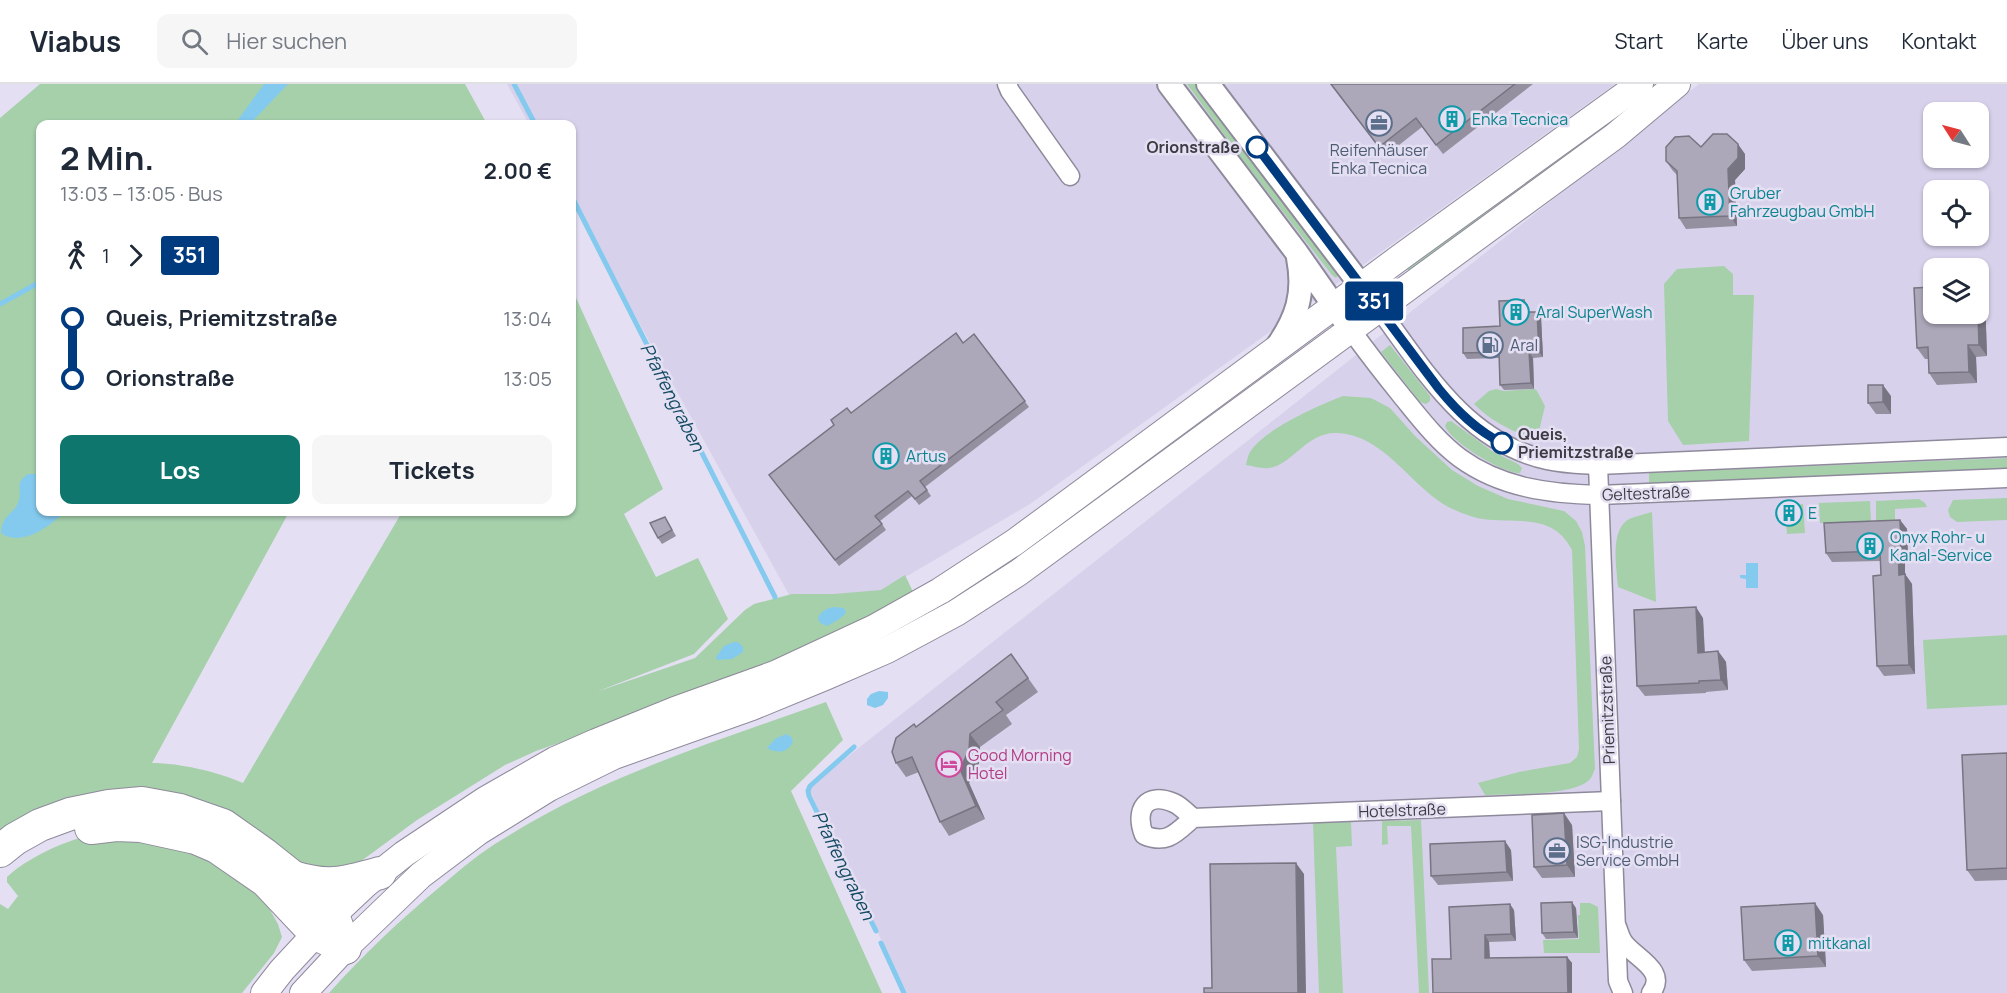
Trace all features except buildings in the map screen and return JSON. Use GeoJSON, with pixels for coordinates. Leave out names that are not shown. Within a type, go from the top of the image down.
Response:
{"type":"FeatureCollection","features":[{"type":"Feature","properties":{"kind":"highway"},"geometry":{"type":"LineString","coordinates":[[0,851],[15,839],[40,825],[69,814],[109,806],[142,803],[180,810],[223,825],[293,877],[325,925],[345,948]]}},
{"type":"Feature","properties":{"kind":"highway"},"geometry":{"type":"LineString","coordinates":[[0,873],[37,848],[67,834],[116,825],[163,830],[196,838],[217,847],[325,925]]}},
{"type":"Feature","properties":{"kind":"highway"},"geometry":{"type":"LineString","coordinates":[[293,877],[324,885],[344,883],[380,873]]}},
{"type":"Feature","properties":{"kind":"main road"},"geometry":{"type":"LineString","coordinates":[[264,993],[325,925],[380,873],[404,854],[485,800],[555,760],[675,710],[775,674],[874,628],[940,591],[1015,542],[1362,285],[1640,84]]}},
{"type":"Feature","properties":{"kind":"main road"},"geometry":{"type":"LineString","coordinates":[[303,993],[345,948],[421,875],[478,832],[549,788],[614,756],[752,706],[886,650],[956,613],[1028,567],[1615,136],[1677,84]]}},
{"type":"Feature","properties":{"kind":"street"},"geometry":{"type":"LineString","coordinates":[[1007,84],[1070,176]]}},
{"type":"Feature","properties":{"kind":"street"},"geometry":{"type":"LineString","coordinates":[[1169,84],[1297,253],[1351,330]]}},
{"type":"Feature","properties":{"kind":"street"},"geometry":{"type":"LineString","coordinates":[[1208,84],[1379,309]]}},
{"type":"Feature","properties":{"kind":"street"},"geometry":{"type":"LineString","coordinates":[[1273,351],[1291,324],[1297,310],[1301,291],[1301,272],[1297,253]]}},
{"type":"Feature","properties":{"kind":"street","name":"Geltestraße"},"geometry":{"type":"LineString","coordinates":[[1379,309],[1439,389],[1463,416],[1502,443],[1545,460],[1598,465],[2007,447]]}},
{"type":"Feature","properties":{"kind":"street","name":"Geltestraße"},"geometry":{"type":"LineString","coordinates":[[1351,330],[1425,425],[1459,458],[1482,471],[1524,488],[1568,495],[1599,495],[2007,478]]}},
{"type":"Feature","properties":{"kind":"street","name":"Priemitzstraße"},"geometry":{"type":"LineString","coordinates":[[1598,465],[1618,981],[1623,993]]}},
{"type":"Feature","properties":{"kind":"street","name":"Hotelstraße"},"geometry":{"type":"LineString","coordinates":[[1192,818],[1611,801]]}},
{"type":"Feature","properties":{"kind":"street"},"geometry":{"type":"LineString","coordinates":[[1616,925],[1625,944],[1649,964],[1654,976],[1655,988],[1651,993]]}},
{"type":"Feature","properties":{"kind":"shaded area"},"geometry":{"type":"Polygon","coordinates":[[[507,84],[1615,84],[1030,504],[810,633],[576,208],[576,120],[527,120],[507,84]]]}},
{"type":"Feature","properties":{"kind":"shaded area"},"geometry":{"type":"Polygon","coordinates":[[[1699,84],[2007,84],[2007,993],[907,993],[808,788],[1699,84]]]}},
{"type":"Feature","properties":{"kind":"green space"},"geometry":{"type":"Polygon","coordinates":[[[40,84],[465,84],[485,120],[36,120],[36,516],[287,516],[152,763],[199,769],[243,783],[400,516],[576,516],[576,298],[663,489],[624,514],[656,577],[698,558],[728,619],[694,654],[596,692],[695,658],[754,604],[792,594],[834,594],[881,590],[905,575],[914,594],[828,639],[505,765],[417,820],[353,867],[317,875],[180,807],[0,841],[0,118],[40,84]]]}},
{"type":"Feature","properties":{"kind":"green space"},"geometry":{"type":"Polygon","coordinates":[[[1187,84],[1196,84],[1329,255],[1339,274],[1336,278],[1241,158],[1187,84]]]}},
{"type":"Feature","properties":{"kind":"green space"},"geometry":{"type":"Polygon","coordinates":[[[1630,108],[1412,275],[1407,269],[1624,109],[1630,108]]]}},
{"type":"Feature","properties":{"kind":"green space"},"geometry":{"type":"Polygon","coordinates":[[[1724,266],[1733,274],[1733,295],[1754,295],[1749,441],[1683,445],[1668,421],[1664,284],[1677,269],[1724,266]]]}},
{"type":"Feature","properties":{"kind":"green space"},"geometry":{"type":"Polygon","coordinates":[[[1390,345],[1430,396],[1430,401],[1426,404],[1420,402],[1381,352],[1390,345]]]}},
{"type":"Feature","properties":{"kind":"green space"},"geometry":{"type":"Polygon","coordinates":[[[1496,389],[1504,391],[1535,389],[1537,391],[1545,406],[1537,439],[1504,426],[1474,404],[1489,391],[1496,389]]]}},
{"type":"Feature","properties":{"kind":"green space"},"geometry":{"type":"Polygon","coordinates":[[[1343,396],[1371,398],[1390,408],[1415,436],[1452,470],[1478,486],[1508,499],[1564,511],[1576,521],[1582,532],[1585,546],[1595,769],[1588,781],[1579,786],[1554,792],[1485,795],[1478,783],[1519,772],[1570,763],[1577,757],[1579,749],[1572,550],[1564,538],[1555,530],[1533,522],[1480,518],[1457,511],[1441,503],[1385,453],[1354,436],[1326,434],[1308,443],[1277,466],[1260,468],[1246,465],[1250,452],[1267,435],[1306,412],[1343,396]]]}},
{"type":"Feature","properties":{"kind":"green space"},"geometry":{"type":"Polygon","coordinates":[[[1451,421],[1492,451],[1518,464],[1522,468],[1520,473],[1502,468],[1467,448],[1449,433],[1445,426],[1451,421]]]}},
{"type":"Feature","properties":{"kind":"green space"},"geometry":{"type":"Polygon","coordinates":[[[2007,458],[2007,469],[1649,485],[1649,473],[2007,458]]]}},
{"type":"Feature","properties":{"kind":"green space"},"geometry":{"type":"Polygon","coordinates":[[[2007,498],[2007,520],[1957,522],[1950,517],[1948,510],[1953,500],[2007,498]]]}},
{"type":"Feature","properties":{"kind":"green space"},"geometry":{"type":"Polygon","coordinates":[[[1919,499],[1927,507],[1895,509],[1895,521],[1876,522],[1876,501],[1919,499]]]}},
{"type":"Feature","properties":{"kind":"green space"},"geometry":{"type":"Polygon","coordinates":[[[1870,501],[1871,521],[1820,523],[1819,503],[1870,501]]]}},
{"type":"Feature","properties":{"kind":"green space"},"geometry":{"type":"Polygon","coordinates":[[[1803,504],[1805,533],[1787,534],[1786,522],[1795,521],[1794,505],[1803,504]]]}},
{"type":"Feature","properties":{"kind":"green space"},"geometry":{"type":"Polygon","coordinates":[[[1652,512],[1656,602],[1618,587],[1616,560],[1616,541],[1623,525],[1629,519],[1652,512]]]}},
{"type":"Feature","properties":{"kind":"green space"},"geometry":{"type":"Polygon","coordinates":[[[2007,635],[2007,705],[1927,709],[1923,640],[2007,635]]]}},
{"type":"Feature","properties":{"kind":"green space"},"geometry":{"type":"Polygon","coordinates":[[[826,702],[843,740],[791,791],[882,993],[329,993],[383,937],[456,873],[495,844],[541,817],[620,778],[826,702]]]}},
{"type":"Feature","properties":{"kind":"green space"},"geometry":{"type":"Polygon","coordinates":[[[1421,820],[1429,993],[1419,993],[1411,826],[1387,826],[1388,844],[1382,845],[1382,821],[1421,820]]]}},
{"type":"Feature","properties":{"kind":"green space"},"geometry":{"type":"Polygon","coordinates":[[[1351,822],[1352,846],[1336,847],[1343,993],[1319,993],[1313,823],[1351,822]]]}},
{"type":"Feature","properties":{"kind":"green space"},"geometry":{"type":"Polygon","coordinates":[[[90,835],[115,835],[195,849],[248,883],[266,903],[278,924],[282,937],[274,953],[242,993],[0,993],[0,904],[8,909],[18,896],[7,882],[7,877],[34,858],[67,842],[90,835]]]}},
{"type":"Feature","properties":{"kind":"green space"},"geometry":{"type":"Polygon","coordinates":[[[1580,903],[1590,903],[1598,907],[1600,953],[1544,953],[1543,940],[1579,939],[1580,903]]]}},
{"type":"Feature","properties":{"kind":"water"},"geometry":{"type":"Polygon","coordinates":[[[264,84],[288,84],[254,120],[238,120],[264,84]]]}},
{"type":"Feature","properties":{"kind":"water"},"geometry":{"type":"Polygon","coordinates":[[[28,474],[36,474],[36,516],[60,516],[43,529],[26,537],[9,537],[1,533],[2,526],[17,505],[20,483],[28,474]]]}},
{"type":"Feature","properties":{"kind":"water"},"geometry":{"type":"Polygon","coordinates":[[[1746,563],[1758,563],[1758,588],[1746,588],[1746,579],[1740,578],[1740,575],[1746,575],[1746,563]]]}},
{"type":"Feature","properties":{"kind":"water"},"geometry":{"type":"Polygon","coordinates":[[[833,607],[844,608],[846,613],[827,626],[820,623],[818,618],[821,614],[833,607]]]}},
{"type":"Feature","properties":{"kind":"water"},"geometry":{"type":"Polygon","coordinates":[[[738,642],[743,647],[743,652],[732,659],[717,660],[716,657],[724,646],[738,642]]]}},
{"type":"Feature","properties":{"kind":"water"},"geometry":{"type":"Polygon","coordinates":[[[879,691],[888,692],[888,698],[883,705],[875,708],[867,705],[867,699],[871,694],[879,691]]]}},
{"type":"Feature","properties":{"kind":"water"},"geometry":{"type":"Polygon","coordinates":[[[786,734],[793,741],[789,748],[779,752],[767,748],[775,739],[786,734]]]}},
{"type":"Feature","properties":{"kind":"waterway","name":"Pfaffengraben"},"geometry":{"type":"LineString","coordinates":[[514,84],[533,120]]}},
{"type":"Feature","properties":{"kind":"waterway","name":"Pfaffengraben"},"geometry":{"type":"LineString","coordinates":[[576,205],[775,597]]}},
{"type":"Feature","properties":{"kind":"waterway"},"geometry":{"type":"LineString","coordinates":[[0,304],[36,284]]}},
{"type":"Feature","properties":{"kind":"waterway","name":"Pfaffengraben"},"geometry":{"type":"LineString","coordinates":[[854,747],[810,786],[808,791],[876,931]]}},
{"type":"Feature","properties":{"kind":"waterway","name":"Pfaffengraben"},"geometry":{"type":"LineString","coordinates":[[881,943],[904,993]]}},
{"type":"Feature","properties":{"kind":"bus line","name":"351"},"geometry":{"type":"LineString","coordinates":[[1257,147],[1451,404],[1476,427],[1502,443]]}},
{"type":"Feature","properties":{"kind":"place","name":"Enka Tecnica"},"geometry":{"type":"Point","coordinates":[1452,119]}},
{"type":"Feature","properties":{"kind":"place","name":"Reifenhäuser Enka Tecnica"},"geometry":{"type":"Point","coordinates":[1379,123]}},
{"type":"Feature","properties":{"kind":"place","name":"Orionstraße"},"geometry":{"type":"Point","coordinates":[1257,147]}},
{"type":"Feature","properties":{"kind":"place","name":"Gruber Fahrzeugbau GmbH"},"geometry":{"type":"Point","coordinates":[1710,202]}},
{"type":"Feature","properties":{"kind":"place","name":"Aral SuperWash"},"geometry":{"type":"Point","coordinates":[1516,312]}},
{"type":"Feature","properties":{"kind":"place","name":"Aral"},"geometry":{"type":"Point","coordinates":[1490,345]}},
{"type":"Feature","properties":{"kind":"place","name":"Queis, Priemitzstraße"},"geometry":{"type":"Point","coordinates":[1502,443]}},
{"type":"Feature","properties":{"kind":"place","name":"Artus"},"geometry":{"type":"Point","coordinates":[886,456]}},
{"type":"Feature","properties":{"kind":"place","name":"E"},"geometry":{"type":"Point","coordinates":[1789,513]}},
{"type":"Feature","properties":{"kind":"place","name":"Onyx Rohr- u Kanal-Service"},"geometry":{"type":"Point","coordinates":[1870,546]}},
{"type":"Feature","properties":{"kind":"place","name":"Good Morning Hotel"},"geometry":{"type":"Point","coordinates":[949,764]}},
{"type":"Feature","properties":{"kind":"place","name":"ISG-Industrie Service GmbH"},"geometry":{"type":"Point","coordinates":[1557,851]}},
{"type":"Feature","properties":{"kind":"place","name":"mitkanal"},"geometry":{"type":"Point","coordinates":[1788,943]}}]}
